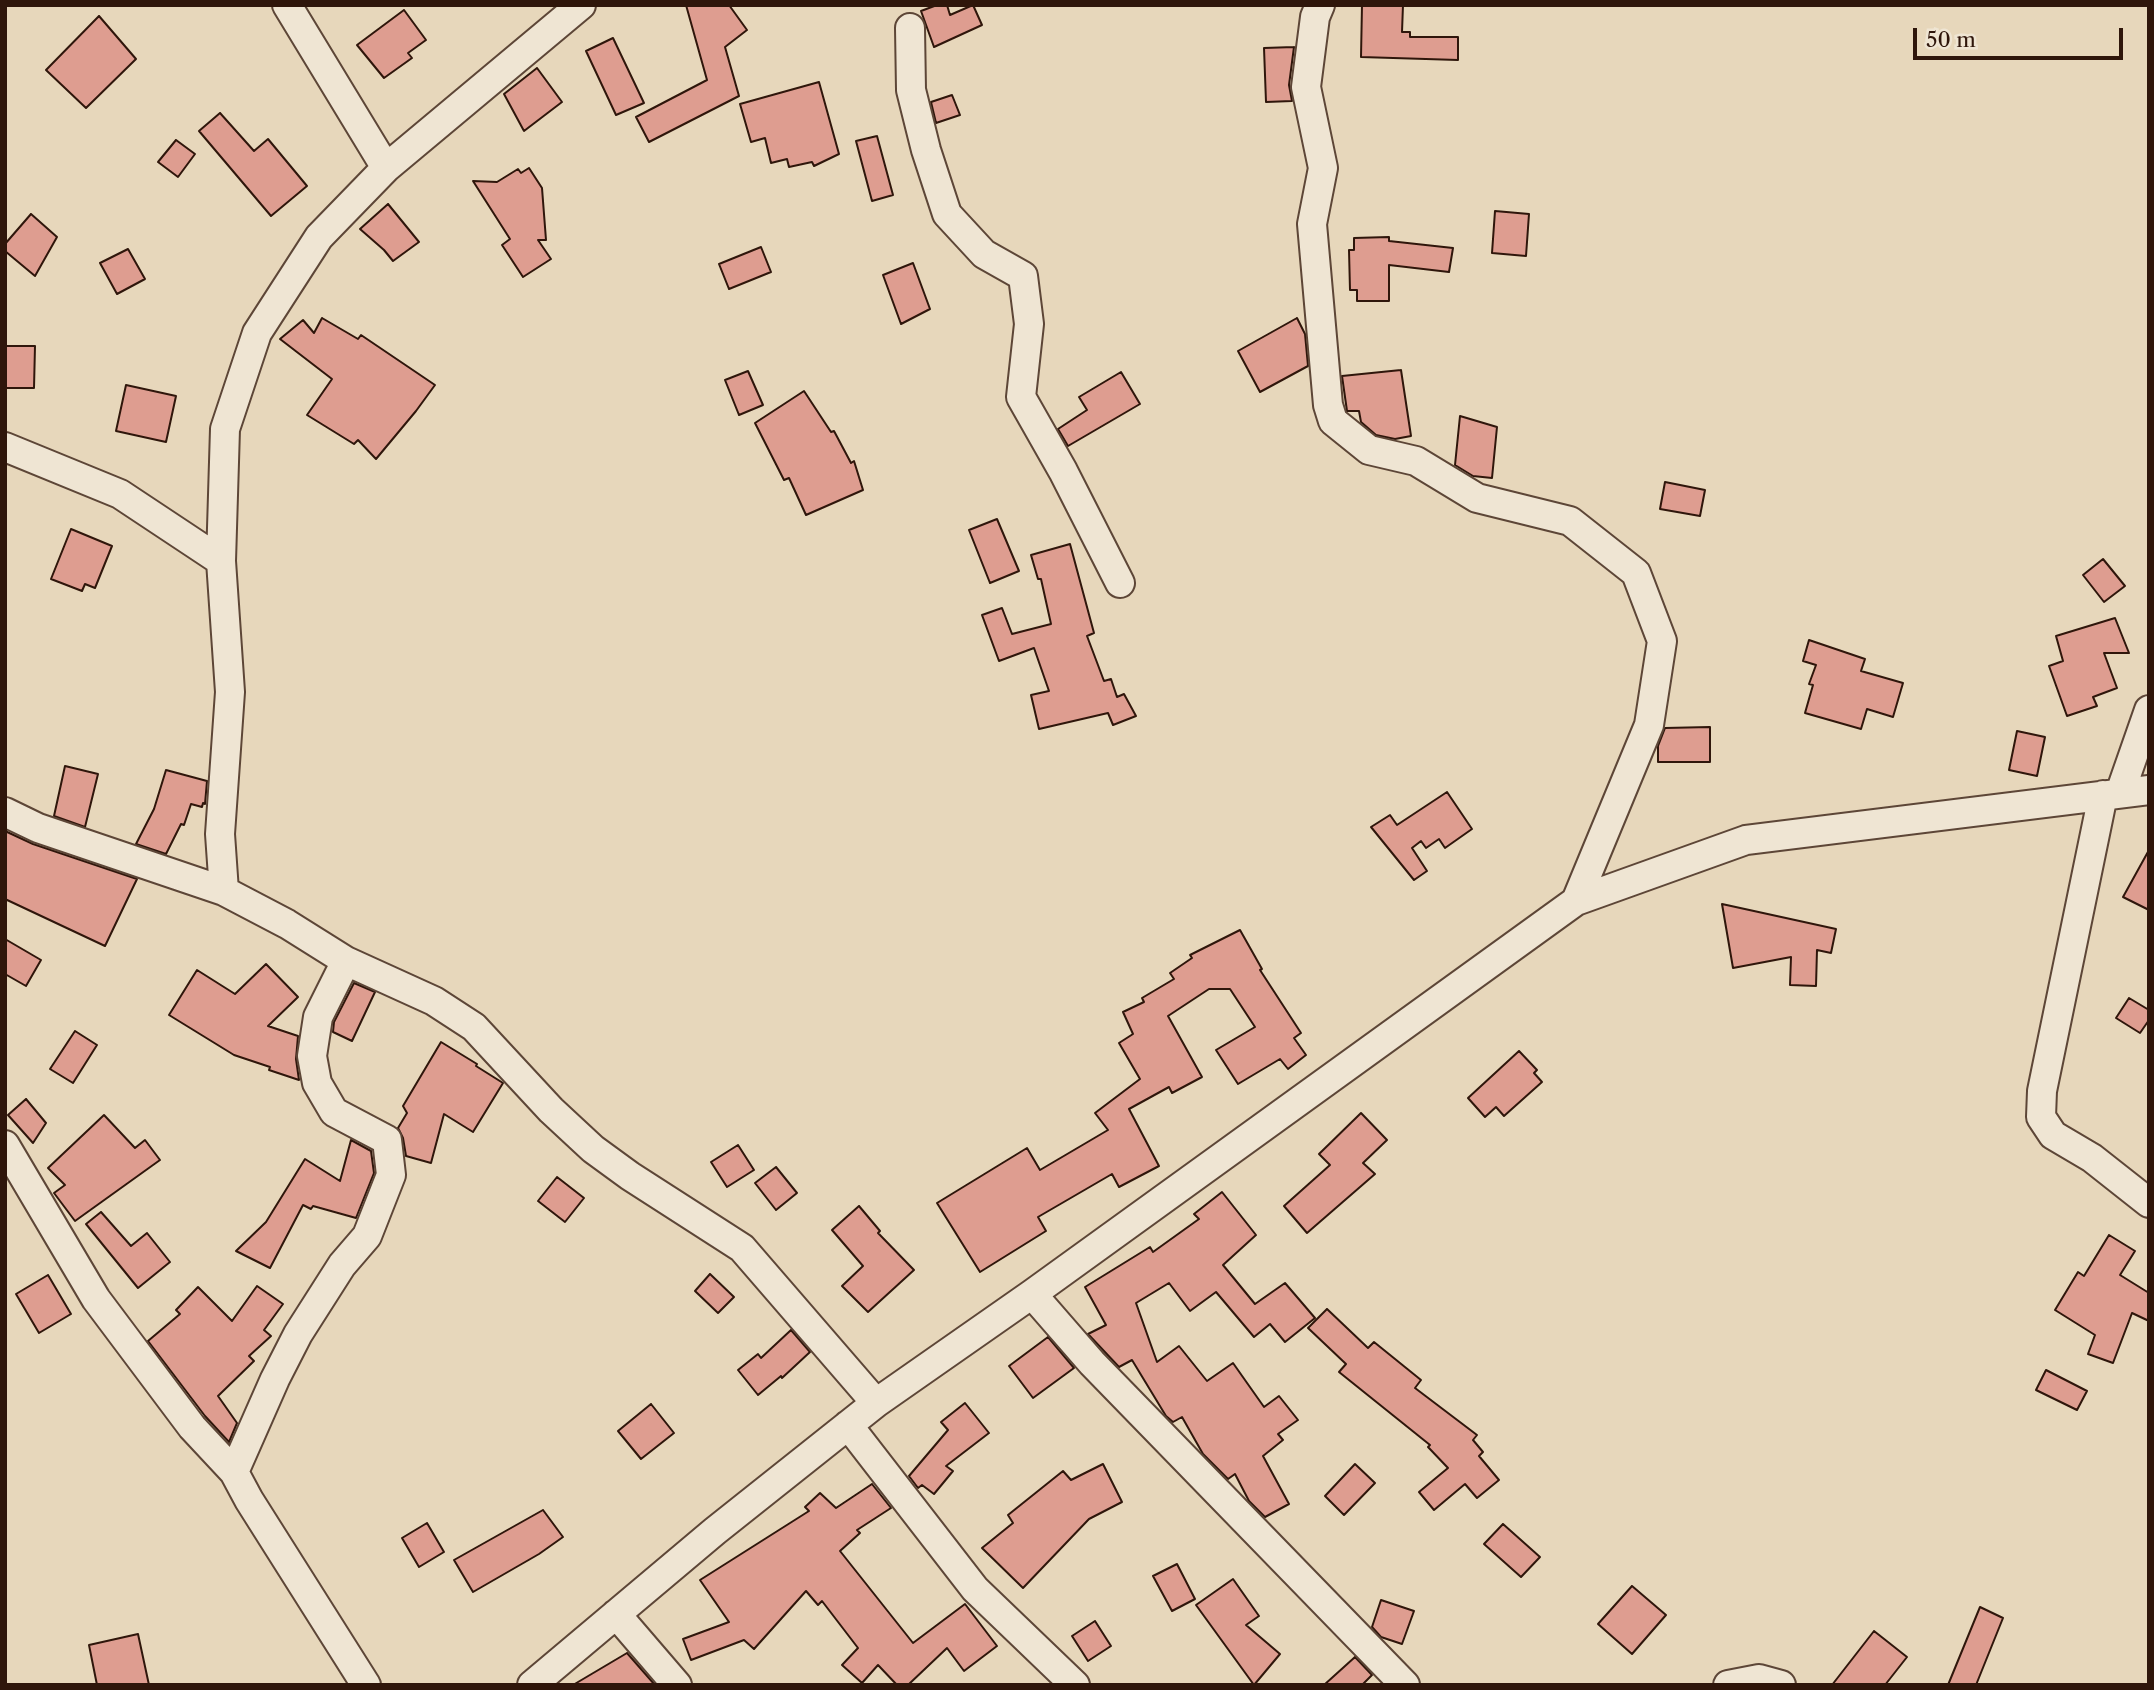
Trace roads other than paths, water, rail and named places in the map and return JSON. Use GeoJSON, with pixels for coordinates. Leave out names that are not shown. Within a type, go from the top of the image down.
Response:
{"type":"FeatureCollection","features":[{"type":"Feature","properties":{"kind":"street"},"geometry":{"type":"LineString","coordinates":[[287,5],[387,168]]}},
{"type":"Feature","properties":{"kind":"street"},"geometry":{"type":"LineString","coordinates":[[223,891],[220,834],[230,692],[221,561],[225,429],[257,333],[318,237],[387,168],[581,5]]}},
{"type":"Feature","properties":{"kind":"street"},"geometry":{"type":"LineString","coordinates":[[1320,5],[1315,18],[1307,87],[1323,168],[1312,224],[1328,405],[1333,421],[1369,450],[1416,461],[1477,498],[1570,521],[1636,573],[1662,641],[1649,726],[1576,901]]}},
{"type":"Feature","properties":{"kind":"street"},"geometry":{"type":"LineString","coordinates":[[910,28],[911,90],[926,150],[947,214],[984,254],[1023,276],[1029,324],[1021,397],[1063,471],[1120,583]]}},
{"type":"Feature","properties":{"kind":"street"},"geometry":{"type":"LineString","coordinates":[[5,447],[120,494],[221,561]]}},
{"type":"Feature","properties":{"kind":"street"},"geometry":{"type":"LineString","coordinates":[[2149,710],[2112,794],[2042,1091],[2041,1117],[2053,1135],[2092,1158],[2149,1203]]}},
{"type":"Feature","properties":{"kind":"street"},"geometry":{"type":"LineString","coordinates":[[532,1685],[715,1531],[876,1403],[1032,1294],[1576,901],[1746,840],[2149,790]]}},
{"type":"Feature","properties":{"kind":"street"},"geometry":{"type":"LineString","coordinates":[[5,812],[38,828],[223,891],[287,924],[346,961],[435,1001],[474,1027],[551,1110],[593,1149],[742,1248],[876,1403]]}},
{"type":"Feature","properties":{"kind":"street"},"geometry":{"type":"LineString","coordinates":[[234,1472],[275,1378],[342,1265],[367,1236],[391,1175],[387,1140],[334,1112],[317,1083],[312,1056],[318,1017],[346,961]]}},
{"type":"Feature","properties":{"kind":"street"},"geometry":{"type":"LineString","coordinates":[[5,1145],[96,1299],[192,1427],[234,1472],[366,1685]]}},
{"type":"Feature","properties":{"kind":"street"},"geometry":{"type":"LineString","coordinates":[[1032,1294],[1102,1373],[1405,1685]]}},
{"type":"Feature","properties":{"kind":"street"},"geometry":{"type":"LineString","coordinates":[[848,1425],[975,1589],[1075,1685]]}},
{"type":"Feature","properties":{"kind":"street"},"geometry":{"type":"LineString","coordinates":[[615,1614],[677,1685]]}},
{"type":"Feature","properties":{"kind":"street"},"geometry":{"type":"LineString","coordinates":[[1728,1685],[1759,1679],[1781,1685]]}}]}
